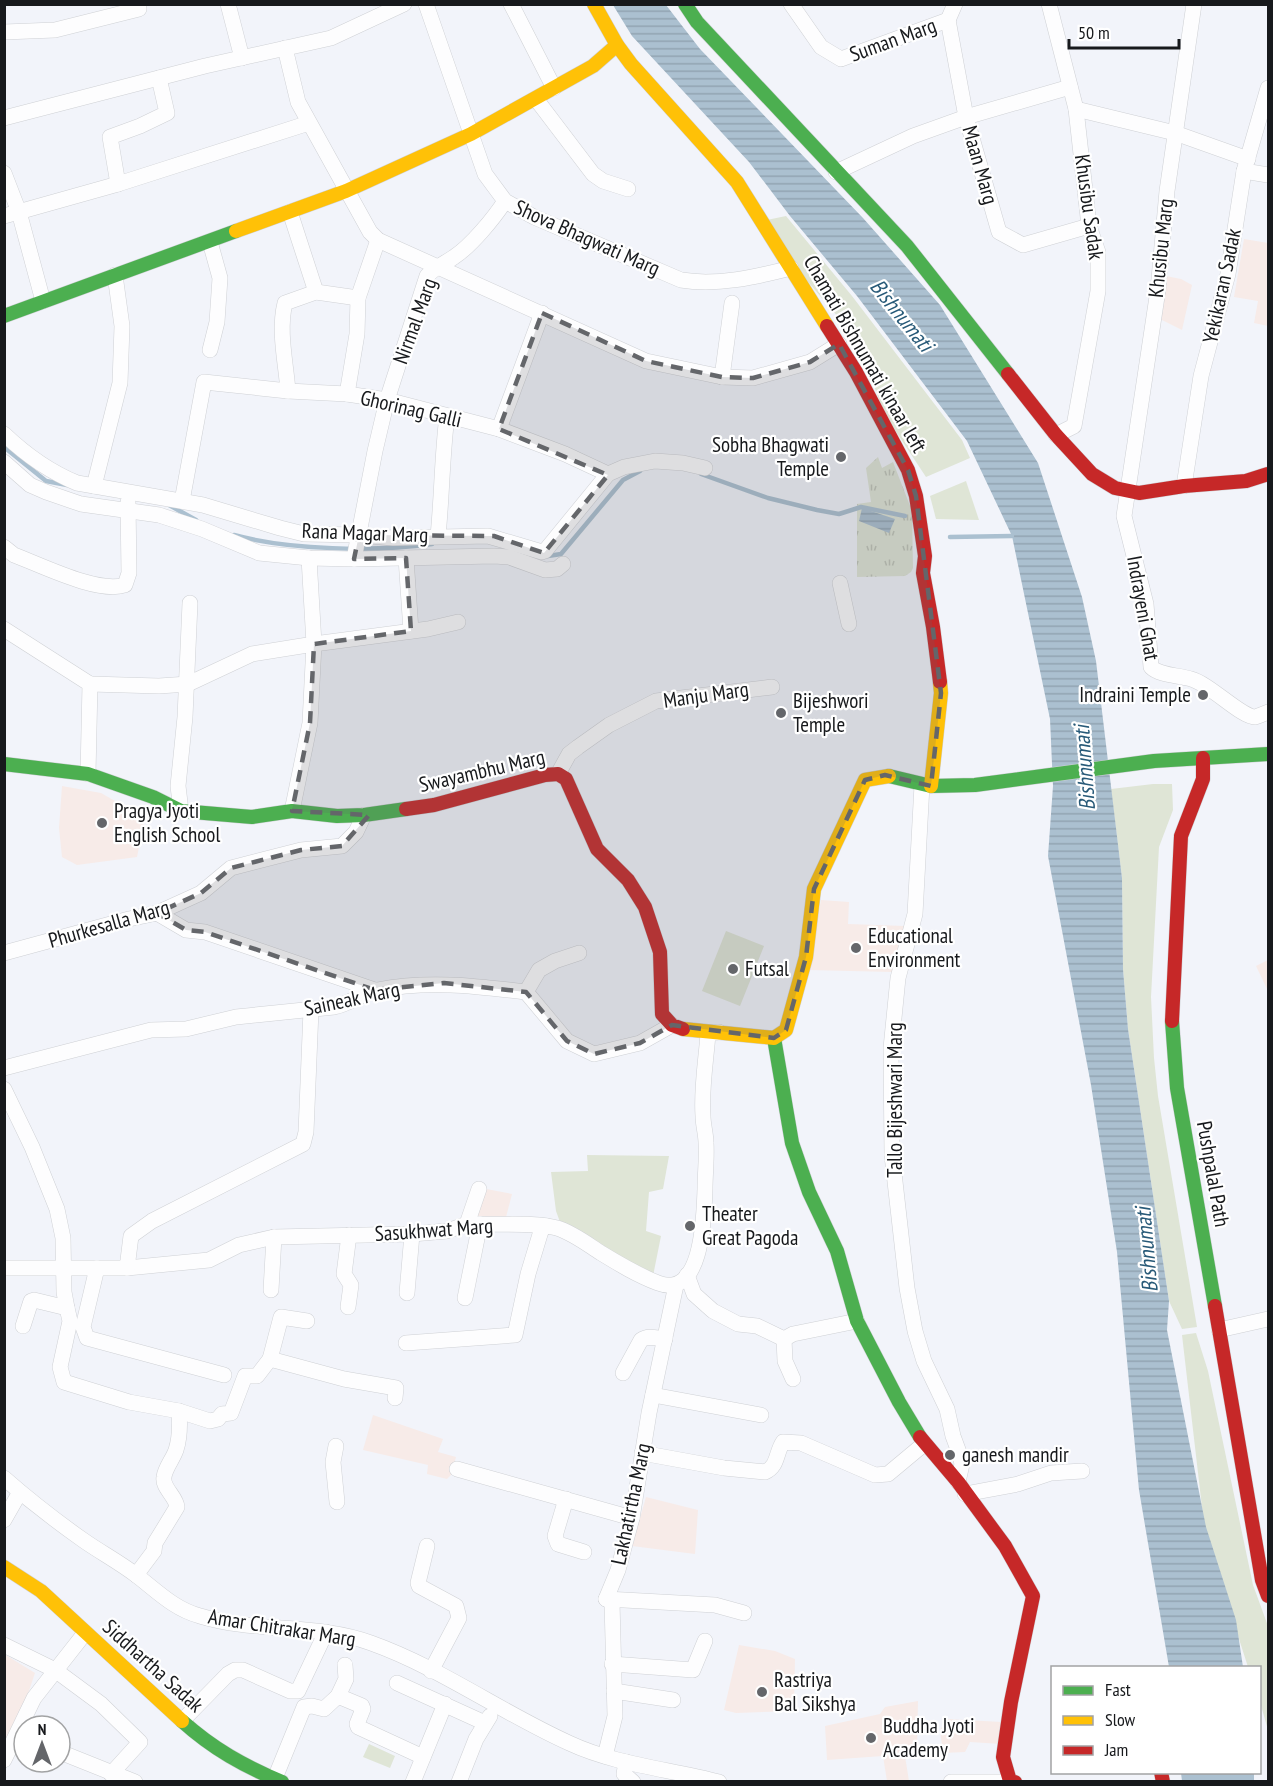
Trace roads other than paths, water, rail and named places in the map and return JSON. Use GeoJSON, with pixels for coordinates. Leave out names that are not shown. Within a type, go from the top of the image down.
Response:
{"type":"FeatureCollection","features":[{"type":"Feature","properties":{"kind":"main road","name":"Chamati Bishnumati kinaar left"},"geometry":{"type":"LineString","coordinates":[[594,4],[617,45],[631,64],[737,183],[856,372],[908,470],[916,496],[926,556],[923,573],[933,627],[941,693],[926,785]]}},
{"type":"Feature","properties":{"kind":"main road"},"geometry":{"type":"LineString","coordinates":[[685,4],[697,22],[907,246],[1056,435],[1092,474],[1115,488],[1139,493],[1184,486],[1246,481],[1269,474]]}},
{"type":"Feature","properties":{"kind":"main road"},"geometry":{"type":"LineString","coordinates":[[4,316],[346,191],[471,134],[536,99],[593,66],[617,45]]}},
{"type":"Feature","properties":{"kind":"main road"},"geometry":{"type":"LineString","coordinates":[[672,1024],[687,1030],[774,1038],[786,1030],[806,957],[814,889],[865,780],[885,775],[926,785],[975,785],[1155,761],[1269,754]]}},
{"type":"Feature","properties":{"kind":"main road","name":"Pushpalal Path"},"geometry":{"type":"LineString","coordinates":[[1203,758],[1203,779],[1181,836],[1179,855],[1171,1011],[1177,1088],[1262,1580],[1269,1596]]}},
{"type":"Feature","properties":{"kind":"main road","name":"Swayambhu Marg"},"geometry":{"type":"LineString","coordinates":[[4,764],[88,774],[153,797],[181,811],[252,817],[292,811],[337,816],[364,815],[434,805],[545,775],[558,774],[566,779],[597,849],[628,879],[645,907],[660,952],[662,1014],[672,1024]]}},
{"type":"Feature","properties":{"kind":"main road"},"geometry":{"type":"LineString","coordinates":[[774,1038],[792,1143],[809,1192],[837,1251],[857,1321],[899,1402],[924,1444],[962,1488],[1005,1545],[1033,1596],[1011,1702],[1003,1757],[1012,1781]]}},
{"type":"Feature","properties":{"kind":"main road","name":"Siddhartha Sadak"},"geometry":{"type":"LineString","coordinates":[[4,1568],[41,1591],[203,1740],[244,1766],[279,1780]]}},
{"type":"Feature","properties":{"kind":"street"},"geometry":{"type":"LineString","coordinates":[[4,32],[55,30],[139,9],[138,4]]}},
{"type":"Feature","properties":{"kind":"street"},"geometry":{"type":"LineString","coordinates":[[228,4],[242,58]]}},
{"type":"Feature","properties":{"kind":"street"},"geometry":{"type":"LineString","coordinates":[[4,118],[159,78],[331,38],[404,4]]}},
{"type":"Feature","properties":{"kind":"street","name":"Shova Bhagwati Marg"},"geometry":{"type":"LineString","coordinates":[[426,4],[486,174],[505,201],[534,217],[681,280],[698,283],[791,268]]}},
{"type":"Feature","properties":{"kind":"street"},"geometry":{"type":"LineString","coordinates":[[511,4],[554,88]]}},
{"type":"Feature","properties":{"kind":"street","name":"Suman Marg"},"geometry":{"type":"LineString","coordinates":[[791,4],[821,48],[841,59],[948,20]]}},
{"type":"Feature","properties":{"kind":"street"},"geometry":{"type":"LineString","coordinates":[[948,20],[955,4]]}},
{"type":"Feature","properties":{"kind":"street","name":"Khusibu Sadak"},"geometry":{"type":"LineString","coordinates":[[1049,4],[1076,109],[1089,226],[1098,252],[1098,291],[1074,426],[1056,435]]}},
{"type":"Feature","properties":{"kind":"street","name":"Khusibu Marg"},"geometry":{"type":"LineString","coordinates":[[1129,491],[1158,290],[1167,191],[1194,4]]}},
{"type":"Feature","properties":{"kind":"street","name":"Maan Marg"},"geometry":{"type":"LineString","coordinates":[[948,20],[966,117],[999,232],[1023,246],[1089,226]]}},
{"type":"Feature","properties":{"kind":"street"},"geometry":{"type":"LineString","coordinates":[[285,48],[298,102],[346,191],[370,232],[378,240],[646,361],[722,377],[753,378],[810,362],[838,344]]}},
{"type":"Feature","properties":{"kind":"street"},"geometry":{"type":"LineString","coordinates":[[118,184],[110,137],[167,113],[159,78]]}},
{"type":"Feature","properties":{"kind":"street"},"geometry":{"type":"LineString","coordinates":[[836,171],[913,136],[966,117],[1070,87]]}},
{"type":"Feature","properties":{"kind":"street","name":"Yekikaran Sadak"},"geometry":{"type":"LineString","coordinates":[[1184,486],[1201,376],[1228,274],[1246,165],[1269,88]]}},
{"type":"Feature","properties":{"kind":"street"},"geometry":{"type":"LineString","coordinates":[[536,99],[593,174],[603,181],[628,189]]}},
{"type":"Feature","properties":{"kind":"street"},"geometry":{"type":"LineString","coordinates":[[1076,109],[1175,133],[1269,175]]}},
{"type":"Feature","properties":{"kind":"street"},"geometry":{"type":"LineString","coordinates":[[12,214],[118,184],[309,123]]}},
{"type":"Feature","properties":{"kind":"street"},"geometry":{"type":"LineString","coordinates":[[4,173],[12,214],[43,301]]}},
{"type":"Feature","properties":{"kind":"street","name":"Nirmal Marg"},"geometry":{"type":"LineString","coordinates":[[354,559],[387,400],[427,276],[436,266],[455,257],[494,217],[505,201]]}},
{"type":"Feature","properties":{"kind":"street"},"geometry":{"type":"LineString","coordinates":[[290,212],[316,292]]}},
{"type":"Feature","properties":{"kind":"street"},"geometry":{"type":"LineString","coordinates":[[347,394],[357,334],[358,298],[378,240]]}},
{"type":"Feature","properties":{"kind":"street"},"geometry":{"type":"LineString","coordinates":[[210,242],[220,278],[217,322],[210,350]]}},
{"type":"Feature","properties":{"kind":"street"},"geometry":{"type":"LineString","coordinates":[[94,486],[120,383],[122,326],[116,275]]}},
{"type":"Feature","properties":{"kind":"street"},"geometry":{"type":"LineString","coordinates":[[288,391],[282,314],[285,303],[316,292],[358,298]]}},
{"type":"Feature","properties":{"kind":"street"},"geometry":{"type":"LineString","coordinates":[[722,377],[732,303]]}},
{"type":"Feature","properties":{"kind":"street"},"geometry":{"type":"LineString","coordinates":[[499,429],[542,313]]}},
{"type":"Feature","properties":{"kind":"street","name":"Ghorinag Galli"},"geometry":{"type":"LineString","coordinates":[[182,501],[204,382],[288,391],[347,394],[387,400],[499,429],[565,454],[608,474]]}},
{"type":"Feature","properties":{"kind":"street"},"geometry":{"type":"LineString","coordinates":[[438,536],[447,416]]}},
{"type":"Feature","properties":{"kind":"street","name":"Rana Magar Marg"},"geometry":{"type":"LineString","coordinates":[[4,434],[60,476],[94,486],[203,504],[304,534],[393,538],[494,536],[542,552],[608,474]]}},
{"type":"Feature","properties":{"kind":"street"},"geometry":{"type":"LineString","coordinates":[[608,474],[624,467],[655,461],[683,462],[705,468]]}},
{"type":"Feature","properties":{"kind":"street"},"geometry":{"type":"LineString","coordinates":[[4,462],[30,485],[46,492],[81,504],[159,514],[259,553],[309,558],[354,559],[494,556],[509,557],[545,570],[557,569],[564,564]]}},
{"type":"Feature","properties":{"kind":"street"},"geometry":{"type":"LineString","coordinates":[[4,547],[14,555],[94,586],[119,587],[125,585],[129,573],[129,490]]}},
{"type":"Feature","properties":{"kind":"street","name":"Indrayeni Ghat"},"geometry":{"type":"LineString","coordinates":[[1129,491],[1124,516],[1146,604],[1151,667],[1156,672],[1193,679],[1206,685],[1245,713],[1255,717],[1269,712]]}},
{"type":"Feature","properties":{"kind":"street"},"geometry":{"type":"LineString","coordinates":[[292,811],[310,723],[314,644],[309,558]]}},
{"type":"Feature","properties":{"kind":"street"},"geometry":{"type":"LineString","coordinates":[[406,558],[411,631]]}},
{"type":"Feature","properties":{"kind":"street"},"geometry":{"type":"LineString","coordinates":[[840,583],[849,624]]}},
{"type":"Feature","properties":{"kind":"street"},"geometry":{"type":"LineString","coordinates":[[181,811],[178,786],[188,684],[190,603]]}},
{"type":"Feature","properties":{"kind":"street"},"geometry":{"type":"LineString","coordinates":[[4,629],[90,684],[159,686],[188,684],[252,654],[428,629],[458,622]]}},
{"type":"Feature","properties":{"kind":"street"},"geometry":{"type":"LineString","coordinates":[[88,774],[90,684]]}},
{"type":"Feature","properties":{"kind":"street","name":"Manju Marg"},"geometry":{"type":"LineString","coordinates":[[558,774],[569,754],[578,747],[609,725],[656,701],[772,687]]}},
{"type":"Feature","properties":{"kind":"street","name":"Tallo Bijeshwari Marg"},"geometry":{"type":"LineString","coordinates":[[926,785],[915,914],[898,978],[891,1048],[892,1155],[906,1279],[915,1331],[924,1361],[947,1409],[951,1429],[962,1460],[962,1488]]}},
{"type":"Feature","properties":{"kind":"street","name":"Phurkesalla Marg"},"geometry":{"type":"LineString","coordinates":[[4,953],[157,913],[201,893],[231,868],[301,850],[342,846],[356,832],[364,815]]}},
{"type":"Feature","properties":{"kind":"street"},"geometry":{"type":"LineString","coordinates":[[157,913],[186,930],[205,932],[375,990]]}},
{"type":"Feature","properties":{"kind":"street"},"geometry":{"type":"LineString","coordinates":[[579,953],[555,961],[538,970],[526,992],[567,1041],[594,1054],[640,1043],[672,1024]]}},
{"type":"Feature","properties":{"kind":"street","name":"Saineak Marg"},"geometry":{"type":"LineString","coordinates":[[4,1068],[151,1030],[186,1029],[236,1017],[346,1005],[375,990],[444,983],[526,992]]}},
{"type":"Feature","properties":{"kind":"street"},"geometry":{"type":"LineString","coordinates":[[127,1268],[131,1236],[152,1221],[303,1144],[306,1132],[311,1010]]}},
{"type":"Feature","properties":{"kind":"street","name":"Lakhatirtha Marg"},"geometry":{"type":"LineString","coordinates":[[606,1599],[618,1570],[632,1518],[642,1453],[665,1339],[681,1280],[700,1246],[706,1145],[703,1084],[708,1034],[719,1032]]}},
{"type":"Feature","properties":{"kind":"street"},"geometry":{"type":"LineString","coordinates":[[4,1089],[32,1147],[57,1209],[63,1238],[63,1269],[70,1321],[60,1367],[64,1382],[129,1402],[215,1421],[222,1414],[231,1413],[244,1376],[257,1376],[270,1359],[281,1317],[307,1321]]}},
{"type":"Feature","properties":{"kind":"street"},"geometry":{"type":"LineString","coordinates":[[465,1298],[478,1189]]}},
{"type":"Feature","properties":{"kind":"street","name":"Sasukhwat Marg"},"geometry":{"type":"LineString","coordinates":[[4,1268],[127,1268],[209,1260],[239,1245],[274,1237],[412,1234],[447,1231],[474,1224],[556,1228],[578,1237],[632,1272],[660,1284],[669,1286],[681,1280]]}},
{"type":"Feature","properties":{"kind":"street"},"geometry":{"type":"LineString","coordinates":[[406,1343],[515,1335],[528,1274],[541,1231],[546,1226]]}},
{"type":"Feature","properties":{"kind":"street"},"geometry":{"type":"LineString","coordinates":[[407,1293],[412,1234]]}},
{"type":"Feature","properties":{"kind":"street"},"geometry":{"type":"LineString","coordinates":[[348,1307],[351,1285],[344,1274],[349,1235]]}},
{"type":"Feature","properties":{"kind":"street"},"geometry":{"type":"LineString","coordinates":[[271,1290],[274,1237]]}},
{"type":"Feature","properties":{"kind":"street"},"geometry":{"type":"LineString","coordinates":[[98,1268],[83,1327],[87,1338],[224,1375]]}},
{"type":"Feature","properties":{"kind":"street"},"geometry":{"type":"LineString","coordinates":[[681,1280],[713,1311],[738,1324],[757,1326],[784,1339]]}},
{"type":"Feature","properties":{"kind":"street"},"geometry":{"type":"LineString","coordinates":[[23,1326],[31,1301],[67,1308]]}},
{"type":"Feature","properties":{"kind":"street"},"geometry":{"type":"LineString","coordinates":[[1219,1330],[1269,1319]]}},
{"type":"Feature","properties":{"kind":"street"},"geometry":{"type":"LineString","coordinates":[[784,1339],[793,1334],[857,1321]]}},
{"type":"Feature","properties":{"kind":"street"},"geometry":{"type":"LineString","coordinates":[[623,1373],[641,1340],[652,1337],[665,1339]]}},
{"type":"Feature","properties":{"kind":"street"},"geometry":{"type":"LineString","coordinates":[[784,1339],[785,1361],[793,1379]]}},
{"type":"Feature","properties":{"kind":"street"},"geometry":{"type":"LineString","coordinates":[[270,1359],[302,1366],[344,1380],[396,1388],[395,1398]]}},
{"type":"Feature","properties":{"kind":"street"},"geometry":{"type":"LineString","coordinates":[[653,1395],[761,1415]]}},
{"type":"Feature","properties":{"kind":"street"},"geometry":{"type":"LineString","coordinates":[[136,1575],[154,1551],[155,1543],[177,1507],[176,1500],[166,1486],[164,1476],[177,1449],[179,1412]]}},
{"type":"Feature","properties":{"kind":"street"},"geometry":{"type":"LineString","coordinates":[[642,1453],[714,1467],[765,1472],[775,1465],[783,1442],[801,1443],[882,1476],[888,1474],[924,1444]]}},
{"type":"Feature","properties":{"kind":"street"},"geometry":{"type":"LineString","coordinates":[[336,1446],[333,1462],[337,1502]]}},
{"type":"Feature","properties":{"kind":"street"},"geometry":{"type":"LineString","coordinates":[[457,1469],[632,1518]]}},
{"type":"Feature","properties":{"kind":"street"},"geometry":{"type":"LineString","coordinates":[[962,1488],[1018,1484],[1052,1473],[1082,1471]]}},
{"type":"Feature","properties":{"kind":"street","name":"Amar Chitrakar Marg"},"geometry":{"type":"LineString","coordinates":[[4,1478],[80,1538],[136,1575],[182,1610],[201,1617],[267,1627],[326,1632],[372,1643],[571,1744],[668,1776],[719,1782]]}},
{"type":"Feature","properties":{"kind":"street"},"geometry":{"type":"LineString","coordinates":[[4,1520],[20,1492]]}},
{"type":"Feature","properties":{"kind":"street"},"geometry":{"type":"LineString","coordinates":[[566,1499],[555,1536],[558,1544],[584,1552]]}},
{"type":"Feature","properties":{"kind":"street"},"geometry":{"type":"LineString","coordinates":[[427,1546],[419,1586],[456,1606],[459,1618],[431,1671]]}},
{"type":"Feature","properties":{"kind":"street"},"geometry":{"type":"LineString","coordinates":[[606,1599],[715,1605],[744,1613]]}},
{"type":"Feature","properties":{"kind":"street"},"geometry":{"type":"LineString","coordinates":[[605,1756],[615,1716],[612,1602],[606,1599]]}},
{"type":"Feature","properties":{"kind":"street"},"geometry":{"type":"LineString","coordinates":[[279,1780],[304,1707],[298,1691],[326,1632]]}},
{"type":"Feature","properties":{"kind":"street"},"geometry":{"type":"LineString","coordinates":[[28,1714],[34,1698],[85,1633]]}},
{"type":"Feature","properties":{"kind":"street"},"geometry":{"type":"LineString","coordinates":[[612,1664],[693,1670],[705,1641]]}},
{"type":"Feature","properties":{"kind":"street"},"geometry":{"type":"LineString","coordinates":[[4,1645],[55,1670],[101,1704],[140,1742],[111,1774]]}},
{"type":"Feature","properties":{"kind":"street"},"geometry":{"type":"LineString","coordinates":[[304,1707],[324,1709],[338,1696],[346,1679],[345,1665]]}},
{"type":"Feature","properties":{"kind":"street"},"geometry":{"type":"LineString","coordinates":[[183,1720],[228,1674],[235,1670],[243,1670],[290,1691],[298,1691]]}},
{"type":"Feature","properties":{"kind":"street"},"geometry":{"type":"LineString","coordinates":[[397,1683],[485,1723]]}},
{"type":"Feature","properties":{"kind":"street"},"geometry":{"type":"LineString","coordinates":[[614,1691],[673,1700]]}},
{"type":"Feature","properties":{"kind":"street"},"geometry":{"type":"LineString","coordinates":[[338,1696],[362,1706],[358,1727],[423,1757]]}},
{"type":"Feature","properties":{"kind":"street"},"geometry":{"type":"LineString","coordinates":[[413,1782],[445,1704]]}},
{"type":"Feature","properties":{"kind":"street"},"geometry":{"type":"LineString","coordinates":[[459,1782],[476,1739],[496,1706]]}},
{"type":"Feature","properties":{"kind":"street"},"geometry":{"type":"LineString","coordinates":[[72,1757],[135,1782]]}},
{"type":"Feature","properties":{"kind":"street"},"geometry":{"type":"LineString","coordinates":[[626,1762],[624,1774],[633,1782]]}},
{"type":"Feature","properties":{"kind":"street"},"geometry":{"type":"LineString","coordinates":[[951,1782],[1012,1781]]}},
{"type":"Feature","properties":{"kind":"water","name":"Bishnumati"},"geometry":{"type":"Polygon","coordinates":[[[613,5],[666,5],[700,49],[863,218],[940,305],[1038,463],[1082,597],[1096,661],[1122,878],[1123,969],[1128,1029],[1169,1301],[1167,1330],[1206,1527],[1236,1620],[1243,1666],[1169,1666],[1139,1490],[1117,1252],[1091,1085],[1048,856],[1053,786],[1050,719],[1012,536],[967,441],[857,296],[790,216],[749,162],[632,36],[613,5]]]}},
{"type":"Feature","properties":{"kind":"water"},"geometry":{"type":"Polygon","coordinates":[[[862,508],[895,519],[889,533],[859,521],[862,508]]]}},
{"type":"Feature","properties":{"kind":"water"},"geometry":{"type":"Polygon","coordinates":[[[1181,1774],[1254,1774],[1254,1781],[1182,1781],[1181,1774]]]}},
{"type":"Feature","properties":{"kind":"waterway"},"geometry":{"type":"LineString","coordinates":[[4,447],[46,481],[67,485]]}},
{"type":"Feature","properties":{"kind":"waterway"},"geometry":{"type":"LineString","coordinates":[[548,556],[561,554],[623,480],[640,471]]}},
{"type":"Feature","properties":{"kind":"waterway"},"geometry":{"type":"LineString","coordinates":[[701,474],[768,498],[817,510],[839,514],[861,507],[905,516]]}},
{"type":"Feature","properties":{"kind":"waterway"},"geometry":{"type":"LineString","coordinates":[[169,505],[196,520]]}},
{"type":"Feature","properties":{"kind":"waterway"},"geometry":{"type":"LineString","coordinates":[[234,535],[306,547],[359,549],[432,544]]}},
{"type":"Feature","properties":{"kind":"waterway"},"geometry":{"type":"LineString","coordinates":[[950,537],[1012,536]]}},
{"type":"Feature","properties":{"kind":"place","name":"Sobha Bhagwati Temple"},"geometry":{"type":"Point","coordinates":[841,457]}},
{"type":"Feature","properties":{"kind":"place","name":"Indraini Temple"},"geometry":{"type":"Point","coordinates":[1203,695]}},
{"type":"Feature","properties":{"kind":"place","name":"Bijeshwori Temple"},"geometry":{"type":"Point","coordinates":[781,713]}},
{"type":"Feature","properties":{"kind":"place","name":"Pragya Jyoti English School"},"geometry":{"type":"Point","coordinates":[102,823]}},
{"type":"Feature","properties":{"kind":"place","name":"Educational Environment"},"geometry":{"type":"Point","coordinates":[856,948]}},
{"type":"Feature","properties":{"kind":"place","name":"Futsal"},"geometry":{"type":"Point","coordinates":[733,969]}},
{"type":"Feature","properties":{"kind":"place","name":"Theater Great Pagoda"},"geometry":{"type":"Point","coordinates":[690,1226]}},
{"type":"Feature","properties":{"kind":"place","name":"ganesh mandir"},"geometry":{"type":"Point","coordinates":[950,1455]}},
{"type":"Feature","properties":{"kind":"place","name":"Rastriya Bal Sikshya"},"geometry":{"type":"Point","coordinates":[762,1692]}},
{"type":"Feature","properties":{"kind":"place","name":"Buddha Jyoti Academy"},"geometry":{"type":"Point","coordinates":[871,1738]}}]}
